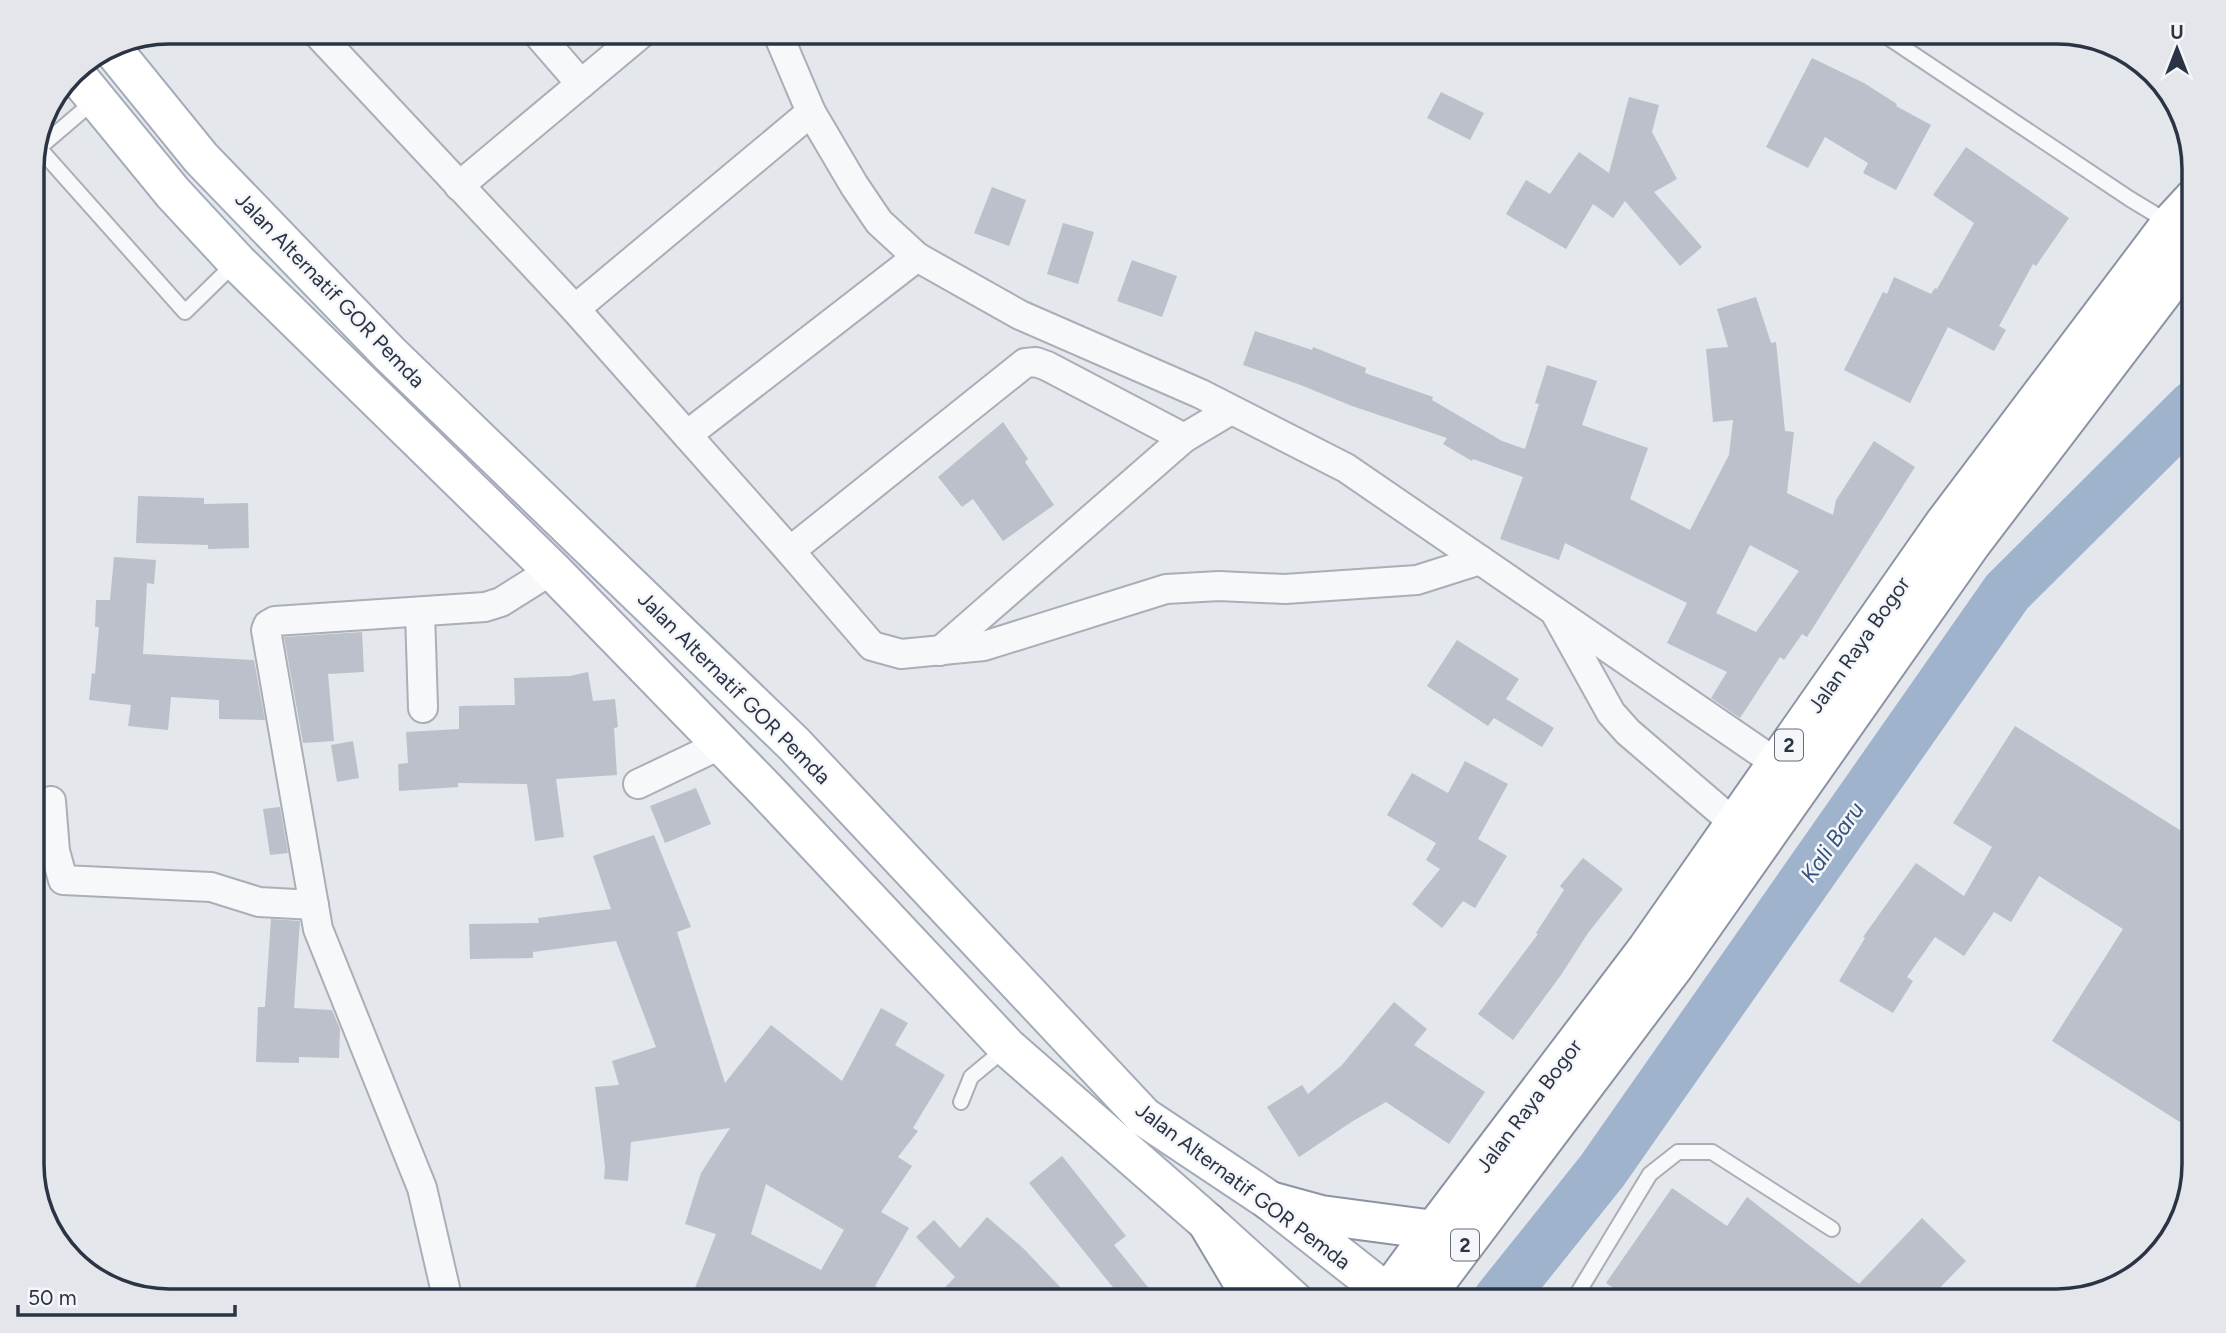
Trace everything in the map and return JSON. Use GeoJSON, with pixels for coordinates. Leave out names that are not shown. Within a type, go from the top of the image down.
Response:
{"type":"FeatureCollection","features":[{"type":"Feature","properties":{"kind":"main road","name":"Jalan Alternatif GOR Pemda"},"geometry":{"type":"LineString","coordinates":[[117,55],[201,158],[390,354],[794,744],[1144,1117],[1270,1201],[1383,1289]]}},
{"type":"Feature","properties":{"kind":"main road","name":"Jalan Alternatif GOR Pemda"},"geometry":{"type":"LineString","coordinates":[[84,85],[173,193],[237,262],[552,570],[722,744],[1007,1047],[1281,1289]]}},
{"type":"Feature","properties":{"kind":"main road","name":"Jalan Raya Bogor"},"geometry":{"type":"LineString","coordinates":[[1406,1289],[1675,965],[1874,653],[1944,524],[2182,229]]}},
{"type":"Feature","properties":{"kind":"main road","name":"Jalan Raya Bogor"},"geometry":{"type":"LineString","coordinates":[[1403,1289],[1434,1230],[1647,949],[1776,762],[1874,653]]}},
{"type":"Feature","properties":{"kind":"main road"},"geometry":{"type":"LineString","coordinates":[[1270,1201],[1321,1214],[1434,1230]]}},
{"type":"Feature","properties":{"kind":"main road"},"geometry":{"type":"LineString","coordinates":[[1207,1222],[1247,1289]]}},
{"type":"Feature","properties":{"kind":"street"},"geometry":{"type":"LineString","coordinates":[[327,44],[575,309],[872,646],[901,654],[984,646],[1166,589],[1219,586],[1285,589],[1417,580],[1480,560]]}},
{"type":"Feature","properties":{"kind":"street"},"geometry":{"type":"LineString","coordinates":[[547,44],[582,84]]}},
{"type":"Feature","properties":{"kind":"street"},"geometry":{"type":"LineString","coordinates":[[460,186],[629,44]]}},
{"type":"Feature","properties":{"kind":"street"},"geometry":{"type":"LineString","coordinates":[[782,44],[811,112],[854,185],[879,222],[917,257],[1020,315],[1201,394],[1346,468],[1776,762]]}},
{"type":"Feature","properties":{"kind":"street"},"geometry":{"type":"LineString","coordinates":[[575,309],[811,112]]}},
{"type":"Feature","properties":{"kind":"street"},"geometry":{"type":"LineString","coordinates":[[687,435],[917,257]]}},
{"type":"Feature","properties":{"kind":"street"},"geometry":{"type":"LineString","coordinates":[[789,551],[1025,363],[1036,362],[1047,366],[1184,438]]}},
{"type":"Feature","properties":{"kind":"street"},"geometry":{"type":"LineString","coordinates":[[940,651],[1184,438],[1231,410]]}},
{"type":"Feature","properties":{"kind":"street"},"geometry":{"type":"LineString","coordinates":[[445,1289],[422,1188],[318,929],[266,630],[268,625],[275,621],[485,607],[501,602],[552,570]]}},
{"type":"Feature","properties":{"kind":"street"},"geometry":{"type":"LineString","coordinates":[[1553,608],[1611,713],[1628,732],[1734,823]]}},
{"type":"Feature","properties":{"kind":"street"},"geometry":{"type":"LineString","coordinates":[[420,612],[424,708]]}},
{"type":"Feature","properties":{"kind":"street"},"geometry":{"type":"LineString","coordinates":[[638,784],[722,744]]}},
{"type":"Feature","properties":{"kind":"street"},"geometry":{"type":"LineString","coordinates":[[51,802],[54,851],[63,880],[211,887],[259,902],[314,905]]}},
{"type":"Feature","properties":{"kind":"lane"},"geometry":{"type":"LineString","coordinates":[[1898,44],[2130,199],[2182,222]]}},
{"type":"Feature","properties":{"kind":"lane"},"geometry":{"type":"LineString","coordinates":[[48,135],[84,85]]}},
{"type":"Feature","properties":{"kind":"lane"},"geometry":{"type":"LineString","coordinates":[[45,154],[185,312],[237,262]]}},
{"type":"Feature","properties":{"kind":"lane"},"geometry":{"type":"LineString","coordinates":[[961,1102],[971,1077],[1007,1047]]}},
{"type":"Feature","properties":{"kind":"lane"},"geometry":{"type":"LineString","coordinates":[[1580,1289],[1650,1174],[1678,1152],[1712,1152],[1832,1229]]}},
{"type":"Feature","properties":{"kind":"building"},"geometry":{"type":"Polygon","coordinates":[[[1812,58],[1864,83],[1897,104],[1896,106],[1931,125],[1896,190],[1863,173],[1868,163],[1825,137],[1808,168],[1766,147],[1812,58]]]}},
{"type":"Feature","properties":{"kind":"building"},"geometry":{"type":"Polygon","coordinates":[[[1441,92],[1484,113],[1470,140],[1427,118],[1441,92]]]}},
{"type":"Feature","properties":{"kind":"building"},"geometry":{"type":"Polygon","coordinates":[[[1629,97],[1659,105],[1652,132],[1677,179],[1654,192],[1702,247],[1680,266],[1625,201],[1613,218],[1593,204],[1566,249],[1506,214],[1526,180],[1550,194],[1579,152],[1609,173],[1629,97]]]}},
{"type":"Feature","properties":{"kind":"building"},"geometry":{"type":"Polygon","coordinates":[[[1966,147],[2069,218],[2036,266],[2033,264],[1999,326],[2006,330],[1994,351],[1948,327],[1910,403],[1844,370],[1883,292],[1887,294],[1894,277],[1931,294],[1937,289],[1974,223],[1933,195],[1966,147]]]}},
{"type":"Feature","properties":{"kind":"building"},"geometry":{"type":"Polygon","coordinates":[[[992,187],[1026,200],[1009,246],[974,233],[992,187]]]}},
{"type":"Feature","properties":{"kind":"building"},"geometry":{"type":"Polygon","coordinates":[[[1063,223],[1094,232],[1078,284],[1047,274],[1063,223]]]}},
{"type":"Feature","properties":{"kind":"building"},"geometry":{"type":"Polygon","coordinates":[[[1132,260],[1177,276],[1162,317],[1117,301],[1132,260]]]}},
{"type":"Feature","properties":{"kind":"building"},"geometry":{"type":"Polygon","coordinates":[[[1756,297],[1771,343],[1776,342],[1785,431],[1794,432],[1787,493],[1833,515],[1836,500],[1874,441],[1915,467],[1807,637],[1802,634],[1784,660],[1780,657],[1740,718],[1711,698],[1727,672],[1667,643],[1687,603],[1565,543],[1559,560],[1500,539],[1523,477],[1473,459],[1472,461],[1443,444],[1447,438],[1243,365],[1255,331],[1312,350],[1313,347],[1366,368],[1365,373],[1433,397],[1432,400],[1502,441],[1525,449],[1539,404],[1535,403],[1547,365],[1597,381],[1582,425],[1648,448],[1630,499],[1690,530],[1729,455],[1733,420],[1713,422],[1706,349],[1728,347],[1717,309],[1756,297]],[[1750,545],[1716,613],[1756,632],[1799,571],[1750,545]]]}},
{"type":"Feature","properties":{"kind":"building"},"geometry":{"type":"Polygon","coordinates":[[[1003,422],[1028,459],[1025,462],[1054,505],[1003,541],[973,499],[962,507],[938,477],[1003,422]]]}},
{"type":"Feature","properties":{"kind":"building"},"geometry":{"type":"Polygon","coordinates":[[[138,496],[204,498],[204,504],[248,503],[249,548],[208,549],[208,545],[136,543],[138,496]]]}},
{"type":"Feature","properties":{"kind":"building"},"geometry":{"type":"Polygon","coordinates":[[[114,557],[156,560],[154,584],[147,583],[143,654],[254,660],[265,720],[219,719],[219,700],[171,697],[168,730],[128,726],[131,705],[89,700],[92,673],[95,674],[99,627],[95,627],[96,600],[110,600],[114,557]]]}},
{"type":"Feature","properties":{"kind":"building"},"geometry":{"type":"Polygon","coordinates":[[[362,632],[364,672],[328,674],[334,741],[303,743],[284,637],[362,632]]]}},
{"type":"Feature","properties":{"kind":"building"},"geometry":{"type":"Polygon","coordinates":[[[1457,640],[1519,679],[1506,699],[1554,728],[1542,747],[1494,718],[1488,726],[1427,686],[1457,640]]]}},
{"type":"Feature","properties":{"kind":"building"},"geometry":{"type":"Polygon","coordinates":[[[588,672],[593,701],[615,699],[618,727],[614,728],[617,775],[556,779],[564,837],[535,841],[527,784],[458,783],[458,787],[399,791],[398,764],[408,763],[406,732],[459,729],[459,706],[515,705],[514,678],[570,676],[588,672]]]}},
{"type":"Feature","properties":{"kind":"building"},"geometry":{"type":"Polygon","coordinates":[[[2015,726],[2182,831],[2182,1123],[2052,1041],[2123,929],[2039,876],[2011,922],[1994,912],[1964,956],[1935,937],[1907,977],[1913,981],[1893,1013],[1839,981],[1865,938],[1863,937],[1916,863],[1964,896],[1992,847],[1953,823],[2015,726]]]}},
{"type":"Feature","properties":{"kind":"building"},"geometry":{"type":"Polygon","coordinates":[[[353,741],[359,778],[337,782],[331,745],[353,741]]]}},
{"type":"Feature","properties":{"kind":"building"},"geometry":{"type":"Polygon","coordinates":[[[1465,761],[1508,784],[1478,839],[1507,856],[1475,908],[1463,901],[1442,928],[1412,904],[1440,869],[1426,860],[1436,843],[1387,815],[1412,773],[1448,793],[1465,761]]]}},
{"type":"Feature","properties":{"kind":"building"},"geometry":{"type":"Polygon","coordinates":[[[696,788],[711,824],[665,843],[650,806],[696,788]]]}},
{"type":"Feature","properties":{"kind":"building"},"geometry":{"type":"Polygon","coordinates":[[[280,807],[288,853],[270,855],[263,809],[280,807]]]}},
{"type":"Feature","properties":{"kind":"building"},"geometry":{"type":"Polygon","coordinates":[[[654,835],[691,927],[677,932],[725,1083],[771,1025],[842,1081],[881,1008],[908,1023],[895,1045],[945,1075],[913,1128],[918,1131],[898,1157],[912,1166],[881,1212],[909,1228],[875,1286],[880,1289],[695,1289],[716,1234],[685,1224],[701,1173],[730,1128],[631,1142],[628,1181],[604,1179],[605,1167],[595,1087],[619,1085],[612,1061],[656,1047],[616,941],[533,952],[533,958],[470,959],[469,924],[539,923],[538,918],[611,909],[593,856],[654,835]],[[766,1184],[751,1234],[821,1270],[844,1230],[766,1184]]]}},
{"type":"Feature","properties":{"kind":"building"},"geometry":{"type":"Polygon","coordinates":[[[1583,858],[1623,889],[1588,933],[1513,1040],[1478,1014],[1538,934],[1536,933],[1564,890],[1560,886],[1583,858]]]}},
{"type":"Feature","properties":{"kind":"building"},"geometry":{"type":"Polygon","coordinates":[[[271,919],[300,921],[294,1008],[332,1010],[340,1029],[339,1058],[299,1057],[299,1063],[256,1062],[258,1007],[265,1007],[271,919]]]}},
{"type":"Feature","properties":{"kind":"building"},"geometry":{"type":"Polygon","coordinates":[[[1394,1002],[1427,1029],[1414,1045],[1485,1092],[1449,1144],[1386,1102],[1299,1157],[1267,1107],[1302,1085],[1308,1094],[1342,1065],[1394,1002]]]}},
{"type":"Feature","properties":{"kind":"building"},"geometry":{"type":"Polygon","coordinates":[[[1062,1156],[1126,1236],[1114,1245],[1149,1289],[1114,1289],[1029,1183],[1062,1156]]]}},
{"type":"Feature","properties":{"kind":"building"},"geometry":{"type":"Polygon","coordinates":[[[1672,1188],[1727,1226],[1747,1197],[1859,1284],[1922,1218],[1966,1261],[1939,1289],[1615,1289],[1606,1283],[1672,1188]]]}},
{"type":"Feature","properties":{"kind":"building"},"geometry":{"type":"Polygon","coordinates":[[[987,1217],[1024,1249],[1061,1288],[944,1289],[955,1277],[916,1237],[934,1220],[960,1248],[987,1217]]]}},
{"type":"Feature","properties":{"kind":"waterway","name":"Kali Baru"},"geometry":{"type":"LineString","coordinates":[[1508,1289],[1602,1171],[2007,592],[2182,418]]}}]}
